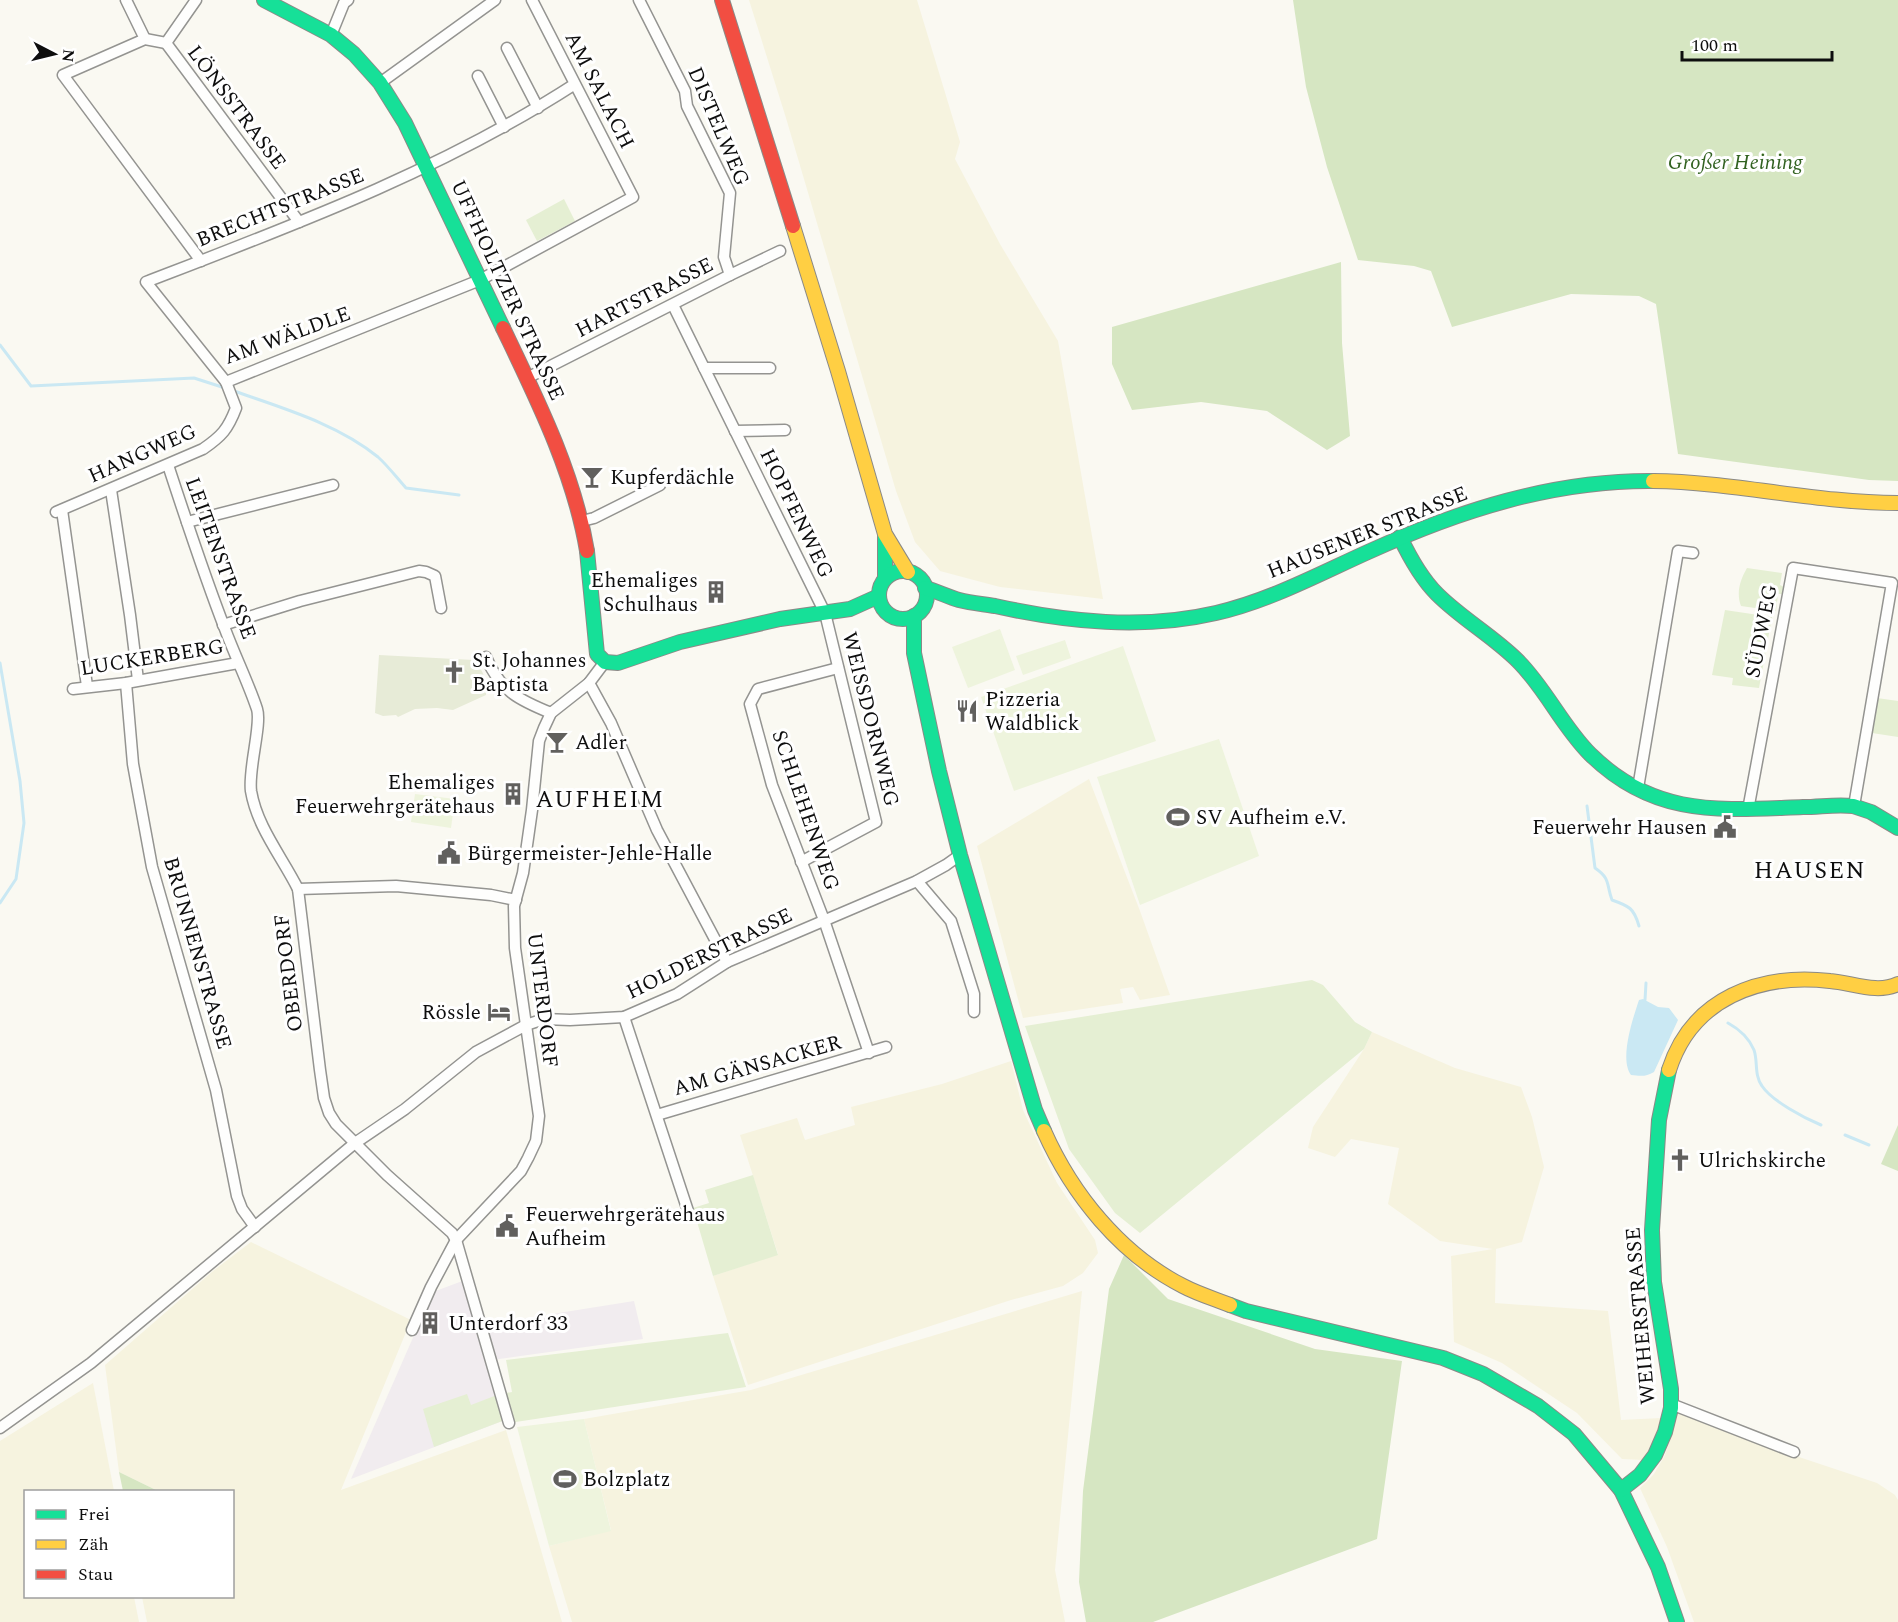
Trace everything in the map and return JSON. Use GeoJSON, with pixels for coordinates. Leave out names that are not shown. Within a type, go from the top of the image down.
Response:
{"type":"FeatureCollection","features":[{"type":"Feature","properties":{"kind":"street"},"geometry":{"type":"LineString","coordinates":[[126,0],[145,39]]}},
{"type":"Feature","properties":{"kind":"street"},"geometry":{"type":"LineString","coordinates":[[196,0],[166,43],[145,39],[63,75],[201,261]]}},
{"type":"Feature","properties":{"kind":"street","name":"UFFHOLTZER STRASSE"},"geometry":{"type":"LineString","coordinates":[[264,0],[331,35],[354,54],[380,83],[405,123],[527,378],[554,441],[582,521],[597,654],[604,663]]}},
{"type":"Feature","properties":{"kind":"street"},"geometry":{"type":"LineString","coordinates":[[380,83],[495,0]]}},
{"type":"Feature","properties":{"kind":"street","name":"AM SALACH"},"geometry":{"type":"LineString","coordinates":[[532,0],[633,197]]}},
{"type":"Feature","properties":{"kind":"street","name":"DISTELWEG"},"geometry":{"type":"LineString","coordinates":[[639,0],[685,91],[692,116],[730,193],[724,257],[730,275]]}},
{"type":"Feature","properties":{"kind":"street"},"geometry":{"type":"LineString","coordinates":[[722,0],[838,371],[885,534],[908,572]]}},
{"type":"Feature","properties":{"kind":"street"},"geometry":{"type":"LineString","coordinates":[[331,35],[345,1]]}},
{"type":"Feature","properties":{"kind":"street","name":"LÖNSSTRASSE"},"geometry":{"type":"LineString","coordinates":[[166,43],[299,222]]}},
{"type":"Feature","properties":{"kind":"street"},"geometry":{"type":"LineString","coordinates":[[507,48],[538,108]]}},
{"type":"Feature","properties":{"kind":"street"},"geometry":{"type":"LineString","coordinates":[[478,76],[504,127]]}},
{"type":"Feature","properties":{"kind":"street","name":"BRECHTSTRASSE"},"geometry":{"type":"LineString","coordinates":[[146,282],[299,222],[427,167],[538,108],[575,84]]}},
{"type":"Feature","properties":{"kind":"street","name":"AM WÄLDLE"},"geometry":{"type":"LineString","coordinates":[[146,282],[226,382],[480,280],[633,197]]}},
{"type":"Feature","properties":{"kind":"street","name":"HARTSTRASSE"},"geometry":{"type":"LineString","coordinates":[[527,378],[780,251]]}},
{"type":"Feature","properties":{"kind":"street","name":"HOPFENWEG"},"geometry":{"type":"LineString","coordinates":[[673,305],[825,612]]}},
{"type":"Feature","properties":{"kind":"street"},"geometry":{"type":"LineString","coordinates":[[704,368],[770,368]]}},
{"type":"Feature","properties":{"kind":"street","name":"HANGWEG"},"geometry":{"type":"LineString","coordinates":[[87,686],[59,511],[168,465],[217,440],[228,428],[236,408],[226,382]]}},
{"type":"Feature","properties":{"kind":"street","name":"HOPFENWEG"},"geometry":{"type":"LineString","coordinates":[[735,430],[785,430]]}},
{"type":"Feature","properties":{"kind":"street","name":"LEITENSTRASSE"},"geometry":{"type":"LineString","coordinates":[[168,465],[238,663]]}},
{"type":"Feature","properties":{"kind":"street","name":"HAUSENER STRASSE"},"geometry":{"type":"LineString","coordinates":[[925,588],[961,600],[1035,616],[1075,621],[1110,622],[1199,616],[1247,604],[1461,512],[1574,486],[1633,481],[1716,485],[1804,497],[1898,503]]}},
{"type":"Feature","properties":{"kind":"street"},"geometry":{"type":"LineString","coordinates":[[582,521],[594,518],[660,484]]}},
{"type":"Feature","properties":{"kind":"street"},"geometry":{"type":"LineString","coordinates":[[187,522],[333,485]]}},
{"type":"Feature","properties":{"kind":"street"},"geometry":{"type":"LineString","coordinates":[[111,490],[138,680]]}},
{"type":"Feature","properties":{"kind":"street"},"geometry":{"type":"LineString","coordinates":[[884,610],[879,596],[885,578],[885,534]]}},
{"type":"Feature","properties":{"kind":"street"},"geometry":{"type":"LineString","coordinates":[[1400,537],[1410,557],[1436,593],[1496,640],[1520,663],[1543,691],[1577,741],[1594,758],[1626,783],[1668,802],[1731,812],[1854,806],[1881,817],[1898,828]]}},
{"type":"Feature","properties":{"kind":"street"},"geometry":{"type":"LineString","coordinates":[[1638,788],[1678,551],[1693,553]]}},
{"type":"Feature","properties":{"kind":"street","name":"SÜDWEG"},"geometry":{"type":"LineString","coordinates":[[1748,810],[1793,568],[1892,583],[1854,806]]}},
{"type":"Feature","properties":{"kind":"street"},"geometry":{"type":"LineString","coordinates":[[224,626],[300,601],[419,571],[435,576],[441,608]]}},
{"type":"Feature","properties":{"kind":"street"},"geometry":{"type":"LineString","coordinates":[[885,578],[897,572],[908,572],[919,578],[925,588],[925,604],[914,616],[897,619]]}},
{"type":"Feature","properties":{"kind":"street"},"geometry":{"type":"LineString","coordinates":[[850,609],[879,596]]}},
{"type":"Feature","properties":{"kind":"street","name":"HAUSENER STRASSE"},"geometry":{"type":"LineString","coordinates":[[925,604],[961,600]]}},
{"type":"Feature","properties":{"kind":"street"},"geometry":{"type":"LineString","coordinates":[[604,663],[622,662],[680,642],[780,619],[850,609],[884,610],[897,619],[914,653]]}},
{"type":"Feature","properties":{"kind":"street","name":"WEISSDORNWEG"},"geometry":{"type":"LineString","coordinates":[[801,862],[876,822],[825,612]]}},
{"type":"Feature","properties":{"kind":"street"},"geometry":{"type":"LineString","coordinates":[[914,616],[914,653],[939,771],[960,855],[1035,1110],[1054,1155],[1073,1184],[1115,1237],[1153,1267],[1183,1286],[1246,1311],[1443,1358],[1483,1374],[1538,1406],[1574,1434],[1621,1490],[1658,1567],[1677,1622]]}},
{"type":"Feature","properties":{"kind":"street"},"geometry":{"type":"LineString","coordinates":[[486,657],[500,683],[512,694],[551,713]]}},
{"type":"Feature","properties":{"kind":"street","name":"LUCKERBERG"},"geometry":{"type":"LineString","coordinates":[[73,689],[126,683],[238,663]]}},
{"type":"Feature","properties":{"kind":"street","name":"OBERDORF"},"geometry":{"type":"LineString","coordinates":[[238,663],[259,712],[252,754],[251,790],[269,840],[286,865],[298,889],[323,1095],[329,1113],[336,1124],[452,1233],[456,1240]]}},
{"type":"Feature","properties":{"kind":"street","name":"UNTERDORF"},"geometry":{"type":"LineString","coordinates":[[412,1330],[456,1240],[521,1171],[536,1142],[538,1116],[515,948],[516,900],[523,873],[539,741],[551,713],[589,683],[604,663]]}},
{"type":"Feature","properties":{"kind":"street","name":"SCHLEHENWEG"},"geometry":{"type":"LineString","coordinates":[[824,920],[772,785],[750,704],[758,689],[838,668]]}},
{"type":"Feature","properties":{"kind":"street","name":"BRUNNENSTRASSE"},"geometry":{"type":"LineString","coordinates":[[126,683],[133,764],[152,867],[216,1090],[237,1196],[242,1209],[255,1227]]}},
{"type":"Feature","properties":{"kind":"street"},"geometry":{"type":"LineString","coordinates":[[589,683],[611,723],[657,830],[727,962]]}},
{"type":"Feature","properties":{"kind":"street","name":"HOLDERSTRASSE"},"geometry":{"type":"LineString","coordinates":[[0,1428],[91,1362],[355,1143],[405,1109],[476,1052],[526,1025],[544,1019],[624,1017],[677,994],[727,962],[916,881],[946,866],[960,855]]}},
{"type":"Feature","properties":{"kind":"street"},"geometry":{"type":"LineString","coordinates":[[916,881],[951,921],[974,993],[974,1012]]}},
{"type":"Feature","properties":{"kind":"street"},"geometry":{"type":"LineString","coordinates":[[298,889],[396,886],[491,895],[516,900]]}},
{"type":"Feature","properties":{"kind":"street","name":"AM GÄNSACKER"},"geometry":{"type":"LineString","coordinates":[[824,920],[868,1053]]}},
{"type":"Feature","properties":{"kind":"street","name":"WEIHERSTRASSE"},"geometry":{"type":"LineString","coordinates":[[1621,1490],[1646,1470],[1664,1436],[1671,1404],[1653,1280],[1651,1230],[1658,1110],[1678,1048],[1692,1026],[1714,1005],[1768,981],[1792,978],[1879,988],[1893,987],[1898,984]]}},
{"type":"Feature","properties":{"kind":"street"},"geometry":{"type":"LineString","coordinates":[[624,1017],[688,1211]]}},
{"type":"Feature","properties":{"kind":"street","name":"AM GÄNSACKER"},"geometry":{"type":"LineString","coordinates":[[657,1115],[886,1047]]}},
{"type":"Feature","properties":{"kind":"street"},"geometry":{"type":"LineString","coordinates":[[456,1240],[509,1423]]}},
{"type":"Feature","properties":{"kind":"street"},"geometry":{"type":"LineString","coordinates":[[1671,1404],[1794,1452]]}},
{"type":"Feature","properties":{"kind":"shaded area"},"geometry":{"type":"Polygon","coordinates":[[[749,0],[917,0],[960,142],[955,159],[1000,244],[1058,341],[1103,599],[1000,587],[940,571],[915,542],[896,491],[749,0]]]}},
{"type":"Feature","properties":{"kind":"shaded area"},"geometry":{"type":"Polygon","coordinates":[[[1089,779],[1170,995],[1140,1000],[1133,987],[1126,988],[1120,989],[1123,1003],[1023,1018],[977,846],[1089,779]]]}},
{"type":"Feature","properties":{"kind":"shaded area"},"geometry":{"type":"Polygon","coordinates":[[[1372,1032],[1455,1068],[1521,1087],[1532,1117],[1544,1167],[1522,1242],[1496,1249],[1495,1303],[1608,1311],[1621,1420],[1661,1418],[1656,1436],[1643,1460],[1622,1459],[1577,1413],[1502,1363],[1454,1342],[1451,1256],[1493,1249],[1440,1241],[1388,1204],[1399,1148],[1351,1139],[1335,1157],[1308,1148],[1313,1127],[1364,1049],[1372,1032]]]}},
{"type":"Feature","properties":{"kind":"shaded area"},"geometry":{"type":"Polygon","coordinates":[[[1011,1061],[1023,1110],[1057,1183],[1095,1240],[1098,1253],[1083,1273],[1063,1286],[1011,1300],[748,1385],[713,1276],[778,1254],[740,1135],[797,1118],[805,1140],[855,1125],[851,1107],[942,1084],[1011,1061]]]}},
{"type":"Feature","properties":{"kind":"shaded area"},"geometry":{"type":"Polygon","coordinates":[[[251,1242],[411,1320],[341,1490],[506,1430],[562,1622],[147,1622],[142,1598],[234,1598],[234,1490],[156,1490],[119,1472],[105,1365],[213,1271],[251,1242]]]}},
{"type":"Feature","properties":{"kind":"shaded area"},"geometry":{"type":"Polygon","coordinates":[[[465,1280],[505,1420],[351,1479],[433,1292],[465,1280]]]}},
{"type":"Feature","properties":{"kind":"shaded area"},"geometry":{"type":"Polygon","coordinates":[[[1082,1291],[1055,1570],[1065,1622],[572,1622],[549,1546],[611,1530],[584,1419],[751,1390],[1082,1291]]]}},
{"type":"Feature","properties":{"kind":"shaded area"},"geometry":{"type":"Polygon","coordinates":[[[634,1301],[643,1339],[492,1360],[483,1325],[634,1301]]]}},
{"type":"Feature","properties":{"kind":"shaded area"},"geometry":{"type":"Polygon","coordinates":[[[93,1383],[114,1490],[24,1490],[24,1598],[134,1598],[139,1622],[0,1622],[0,1441],[93,1383]]]}},
{"type":"Feature","properties":{"kind":"shaded area"},"geometry":{"type":"Polygon","coordinates":[[[1677,1411],[1796,1456],[1877,1483],[1895,1495],[1898,1500],[1898,1622],[1694,1622],[1667,1547],[1640,1488],[1654,1474],[1664,1457],[1677,1411]]]}},
{"type":"Feature","properties":{"kind":"green space","name":"Großer Heining"},"geometry":{"type":"Polygon","coordinates":[[[1293,0],[1898,0],[1898,481],[1869,480],[1678,454],[1656,304],[1639,296],[1571,294],[1452,327],[1431,271],[1414,266],[1358,260],[1327,167],[1306,87],[1293,0]]]}},
{"type":"Feature","properties":{"kind":"green space"},"geometry":{"type":"Polygon","coordinates":[[[564,199],[575,221],[537,241],[526,220],[564,199]]]}},
{"type":"Feature","properties":{"kind":"green space"},"geometry":{"type":"Polygon","coordinates":[[[1341,262],[1342,343],[1350,436],[1327,450],[1267,411],[1201,402],[1132,410],[1112,364],[1112,327],[1341,262]]]}},
{"type":"Feature","properties":{"kind":"green space"},"geometry":{"type":"Polygon","coordinates":[[[1747,568],[1782,573],[1780,585],[1784,587],[1782,594],[1778,594],[1776,611],[1741,606],[1740,587],[1747,568]]]}},
{"type":"Feature","properties":{"kind":"green space"},"geometry":{"type":"Polygon","coordinates":[[[1725,610],[1772,617],[1759,688],[1732,685],[1733,678],[1712,675],[1725,610]]]}},
{"type":"Feature","properties":{"kind":"green space"},"geometry":{"type":"Polygon","coordinates":[[[1000,629],[1015,670],[968,688],[952,647],[1000,629]]]}},
{"type":"Feature","properties":{"kind":"green space"},"geometry":{"type":"Polygon","coordinates":[[[1065,640],[1071,658],[1023,675],[1016,656],[1065,640]]]}},
{"type":"Feature","properties":{"kind":"green space"},"geometry":{"type":"Polygon","coordinates":[[[1123,646],[1156,741],[1014,791],[981,697],[1123,646]]]}},
{"type":"Feature","properties":{"kind":"green space"},"geometry":{"type":"Polygon","coordinates":[[[379,655],[474,660],[484,676],[486,695],[453,710],[415,709],[398,717],[396,715],[383,716],[375,713],[379,655]]]}},
{"type":"Feature","properties":{"kind":"green space"},"geometry":{"type":"Polygon","coordinates":[[[1877,698],[1898,701],[1898,737],[1872,733],[1877,698]]]}},
{"type":"Feature","properties":{"kind":"green space","name":"SV Aufheim e.V."},"geometry":{"type":"Polygon","coordinates":[[[1219,739],[1259,856],[1140,905],[1097,777],[1219,739]]]}},
{"type":"Feature","properties":{"kind":"green space"},"geometry":{"type":"Polygon","coordinates":[[[415,794],[455,799],[451,828],[411,822],[415,794]]]}},
{"type":"Feature","properties":{"kind":"green space"},"geometry":{"type":"Polygon","coordinates":[[[1312,980],[1323,985],[1355,1022],[1372,1032],[1364,1049],[1140,1233],[1115,1213],[1069,1149],[1025,1026],[1312,980]]]}},
{"type":"Feature","properties":{"kind":"green space"},"geometry":{"type":"Polygon","coordinates":[[[1898,1125],[1898,1171],[1881,1164],[1898,1125]]]}},
{"type":"Feature","properties":{"kind":"green space"},"geometry":{"type":"Polygon","coordinates":[[[753,1175],[778,1255],[713,1276],[693,1208],[709,1203],[705,1190],[753,1175]]]}},
{"type":"Feature","properties":{"kind":"green space"},"geometry":{"type":"Polygon","coordinates":[[[1124,1255],[1168,1299],[1315,1349],[1402,1361],[1377,1539],[1153,1622],[1086,1622],[1079,1582],[1083,1491],[1109,1289],[1124,1255]]]}},
{"type":"Feature","properties":{"kind":"green space"},"geometry":{"type":"Polygon","coordinates":[[[728,1333],[746,1387],[509,1423],[500,1394],[512,1392],[506,1360],[728,1333]]]}},
{"type":"Feature","properties":{"kind":"green space"},"geometry":{"type":"Polygon","coordinates":[[[467,1394],[471,1405],[497,1395],[505,1420],[434,1447],[423,1409],[467,1394]]]}},
{"type":"Feature","properties":{"kind":"green space","name":"Bolzplatz"},"geometry":{"type":"Polygon","coordinates":[[[584,1419],[611,1531],[549,1546],[517,1427],[584,1419]]]}},
{"type":"Feature","properties":{"kind":"green space"},"geometry":{"type":"Polygon","coordinates":[[[119,1472],[156,1490],[123,1490],[119,1472]]]}},
{"type":"Feature","properties":{"kind":"water"},"geometry":{"type":"Polygon","coordinates":[[[1643,999],[1658,1007],[1669,1008],[1678,1020],[1654,1072],[1640,1076],[1631,1075],[1626,1059],[1628,1038],[1639,1000],[1643,999]]]}},
{"type":"Feature","properties":{"kind":"waterway"},"geometry":{"type":"LineString","coordinates":[[0,345],[31,386],[194,378],[225,388]]}},
{"type":"Feature","properties":{"kind":"waterway"},"geometry":{"type":"LineString","coordinates":[[234,391],[309,418],[345,435],[378,457],[406,488],[459,495]]}},
{"type":"Feature","properties":{"kind":"waterway"},"geometry":{"type":"LineString","coordinates":[[0,663],[20,781],[24,823],[16,879],[0,903]]}},
{"type":"Feature","properties":{"kind":"waterway"},"geometry":{"type":"LineString","coordinates":[[1587,806],[1595,868],[1606,879],[1612,900],[1630,908],[1639,926]]}},
{"type":"Feature","properties":{"kind":"waterway"},"geometry":{"type":"LineString","coordinates":[[1645,1000],[1646,983]]}},
{"type":"Feature","properties":{"kind":"waterway"},"geometry":{"type":"LineString","coordinates":[[1728,1023],[1743,1034],[1752,1046],[1758,1077],[1767,1092],[1789,1108],[1821,1125]]}},
{"type":"Feature","properties":{"kind":"waterway"},"geometry":{"type":"LineString","coordinates":[[1845,1135],[1869,1145]]}},
{"type":"Feature","properties":{"kind":"traffic: fast"},"geometry":{"type":"LineString","coordinates":[[264,0],[331,35],[354,54],[380,83],[405,123],[503,328]]}},
{"type":"Feature","properties":{"kind":"traffic: fast"},"geometry":{"type":"LineString","coordinates":[[925,588],[964,601],[1078,620],[1133,622],[1189,618],[1255,602],[1402,537],[1471,511],[1543,492],[1579,486],[1653,481]]}},
{"type":"Feature","properties":{"kind":"traffic: fast"},"geometry":{"type":"LineString","coordinates":[[885,537],[885,578]]}},
{"type":"Feature","properties":{"kind":"traffic: fast"},"geometry":{"type":"LineString","coordinates":[[1400,537],[1416,567],[1437,594],[1518,661],[1590,754],[1614,775],[1639,790],[1664,800],[1690,806],[1716,808],[1853,806],[1871,812],[1898,828]]}},
{"type":"Feature","properties":{"kind":"traffic: fast"},"geometry":{"type":"LineString","coordinates":[[587,551],[597,654],[605,662],[618,663],[680,642],[780,619],[850,609],[879,596]]}},
{"type":"Feature","properties":{"kind":"traffic: fast"},"geometry":{"type":"LineString","coordinates":[[903,571],[920,578],[927,595],[920,612],[903,619],[886,612],[879,595],[886,578],[903,571]]}},
{"type":"Feature","properties":{"kind":"traffic: fast"},"geometry":{"type":"LineString","coordinates":[[914,616],[914,653],[939,771],[960,855],[1035,1110],[1044,1131]]}},
{"type":"Feature","properties":{"kind":"traffic: fast"},"geometry":{"type":"LineString","coordinates":[[1621,1490],[1640,1475],[1655,1455],[1665,1432],[1671,1408],[1671,1389],[1654,1282],[1652,1230],[1659,1120],[1669,1070]]}},
{"type":"Feature","properties":{"kind":"traffic: fast"},"geometry":{"type":"LineString","coordinates":[[1230,1305],[1246,1311],[1443,1358],[1483,1374],[1538,1406],[1574,1434],[1621,1490],[1658,1567],[1677,1622]]}},
{"type":"Feature","properties":{"kind":"traffic: slow"},"geometry":{"type":"LineString","coordinates":[[793,226],[885,534],[908,572]]}},
{"type":"Feature","properties":{"kind":"traffic: slow"},"geometry":{"type":"LineString","coordinates":[[1653,481],[1714,485],[1837,500],[1898,503]]}},
{"type":"Feature","properties":{"kind":"traffic: slow"},"geometry":{"type":"LineString","coordinates":[[1669,1070],[1680,1045],[1694,1025],[1712,1008],[1754,987],[1779,981],[1804,980],[1830,981],[1873,988],[1898,984]]}},
{"type":"Feature","properties":{"kind":"traffic: slow"},"geometry":{"type":"LineString","coordinates":[[1044,1131],[1055,1154],[1084,1199],[1119,1240],[1160,1273],[1189,1289],[1230,1305]]}},
{"type":"Feature","properties":{"kind":"traffic: jam"},"geometry":{"type":"LineString","coordinates":[[722,0],[793,226]]}},
{"type":"Feature","properties":{"kind":"traffic: jam"},"geometry":{"type":"LineString","coordinates":[[503,328],[564,465],[587,551]]}},
{"type":"Feature","properties":{"kind":"place","name":"Kupferdächle"},"geometry":{"type":"Point","coordinates":[592,477]}},
{"type":"Feature","properties":{"kind":"place","name":"Ehemaliges Schulhaus"},"geometry":{"type":"Point","coordinates":[716,592]}},
{"type":"Feature","properties":{"kind":"place","name":"St. Johannes Baptista"},"geometry":{"type":"Point","coordinates":[454,672]}},
{"type":"Feature","properties":{"kind":"place","name":"Pizzeria Waldblick"},"geometry":{"type":"Point","coordinates":[967,711]}},
{"type":"Feature","properties":{"kind":"place","name":"Adler"},"geometry":{"type":"Point","coordinates":[557,742]}},
{"type":"Feature","properties":{"kind":"place","name":"Ehemaliges Feuerwehrgerätehaus"},"geometry":{"type":"Point","coordinates":[513,794]}},
{"type":"Feature","properties":{"kind":"place","name":"SV Aufheim e.V."},"geometry":{"type":"Point","coordinates":[1178,817]}},
{"type":"Feature","properties":{"kind":"place","name":"Feuerwehr Hausen"},"geometry":{"type":"Point","coordinates":[1725,827]}},
{"type":"Feature","properties":{"kind":"place","name":"Bürgermeister-Jehle-Halle"},"geometry":{"type":"Point","coordinates":[449,853]}},
{"type":"Feature","properties":{"kind":"place","name":"Rössle"},"geometry":{"type":"Point","coordinates":[499,1012]}},
{"type":"Feature","properties":{"kind":"place","name":"Ulrichskirche"},"geometry":{"type":"Point","coordinates":[1680,1160]}},
{"type":"Feature","properties":{"kind":"place","name":"Feuerwehrgerätehaus Aufheim"},"geometry":{"type":"Point","coordinates":[507,1226]}},
{"type":"Feature","properties":{"kind":"place","name":"Unterdorf 33"},"geometry":{"type":"Point","coordinates":[430,1323]}},
{"type":"Feature","properties":{"kind":"place","name":"Bolzplatz"},"geometry":{"type":"Point","coordinates":[565,1479]}},
{"type":"Feature","properties":{"kind":"district","name":"AUFHEIM"},"geometry":{"type":"Point","coordinates":[600,799]}},
{"type":"Feature","properties":{"kind":"district","name":"HAUSEN"},"geometry":{"type":"Point","coordinates":[1810,870]}}]}
